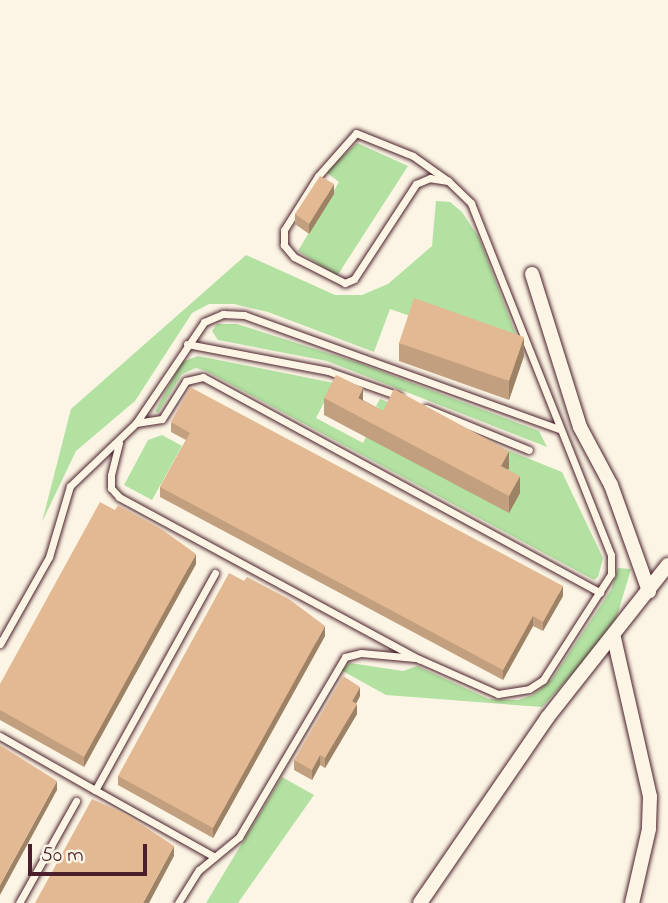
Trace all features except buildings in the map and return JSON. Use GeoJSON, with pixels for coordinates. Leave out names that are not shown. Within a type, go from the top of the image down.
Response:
{"type":"FeatureCollection","features":[{"type":"Feature","properties":{"kind":"street"},"geometry":{"type":"LineString","coordinates":[[533,274],[580,427],[611,485],[649,591]]}},
{"type":"Feature","properties":{"kind":"street"},"geometry":{"type":"LineString","coordinates":[[420,903],[547,718],[614,638],[668,565]]}},
{"type":"Feature","properties":{"kind":"street"},"geometry":{"type":"LineString","coordinates":[[614,638],[650,797],[649,829],[632,903]]}},
{"type":"Feature","properties":{"kind":"lane"},"geometry":{"type":"LineString","coordinates":[[119,443],[111,475],[111,488],[119,497],[419,659],[498,694],[529,689],[543,680],[611,574],[611,555],[471,203],[449,181],[413,156],[356,133],[312,187],[284,230],[284,245],[294,257],[345,283],[354,279],[416,184],[430,178],[449,181]]}},
{"type":"Feature","properties":{"kind":"lane"},"geometry":{"type":"LineString","coordinates":[[0,644],[49,557],[70,486],[119,443],[136,423],[204,322],[223,314],[244,314],[559,429]]}},
{"type":"Feature","properties":{"kind":"lane"},"geometry":{"type":"LineString","coordinates":[[187,344],[328,371],[403,398]]}},
{"type":"Feature","properties":{"kind":"lane"},"geometry":{"type":"LineString","coordinates":[[136,423],[162,419],[186,381],[203,377],[600,593]]}},
{"type":"Feature","properties":{"kind":"lane"},"geometry":{"type":"LineString","coordinates":[[416,403],[529,450]]}},
{"type":"Feature","properties":{"kind":"lane"},"geometry":{"type":"LineString","coordinates":[[95,790],[215,573]]}},
{"type":"Feature","properties":{"kind":"lane"},"geometry":{"type":"LineString","coordinates":[[178,903],[199,870],[240,837],[345,657],[361,653],[419,659]]}},
{"type":"Feature","properties":{"kind":"lane"},"geometry":{"type":"LineString","coordinates":[[0,736],[215,858]]}},
{"type":"Feature","properties":{"kind":"lane"},"geometry":{"type":"LineString","coordinates":[[19,903],[76,801]]}},
{"type":"Feature","properties":{"kind":"green space"},"geometry":{"type":"Polygon","coordinates":[[[357,143],[408,166],[337,276],[298,251],[339,182],[326,172],[357,143]]]}},
{"type":"Feature","properties":{"kind":"green space"},"geometry":{"type":"Polygon","coordinates":[[[436,201],[450,202],[462,212],[479,238],[524,356],[390,309],[374,352],[268,312],[234,304],[209,304],[192,313],[135,401],[76,451],[42,522],[71,409],[246,255],[335,295],[362,295],[388,284],[432,246],[436,201]]]}},
{"type":"Feature","properties":{"kind":"green space"},"geometry":{"type":"Polygon","coordinates":[[[217,324],[237,324],[359,363],[539,431],[547,447],[327,361],[218,340],[212,331],[217,324]]]}},
{"type":"Feature","properties":{"kind":"green space"},"geometry":{"type":"Polygon","coordinates":[[[198,356],[334,383],[316,418],[363,443],[380,410],[376,406],[380,399],[562,472],[603,558],[598,577],[594,580],[206,371],[196,368],[182,374],[158,413],[155,411],[182,362],[198,356]]]}},
{"type":"Feature","properties":{"kind":"green space"},"geometry":{"type":"Polygon","coordinates":[[[162,435],[182,446],[152,500],[124,485],[148,440],[162,435]]]}},
{"type":"Feature","properties":{"kind":"green space"},"geometry":{"type":"Polygon","coordinates":[[[618,568],[631,569],[613,629],[542,707],[386,695],[341,670],[350,663],[403,671],[417,666],[489,699],[518,700],[533,695],[552,679],[611,590],[618,568]]]}},
{"type":"Feature","properties":{"kind":"green space"},"geometry":{"type":"Polygon","coordinates":[[[282,777],[314,795],[238,903],[206,903],[282,777]]]}}]}
